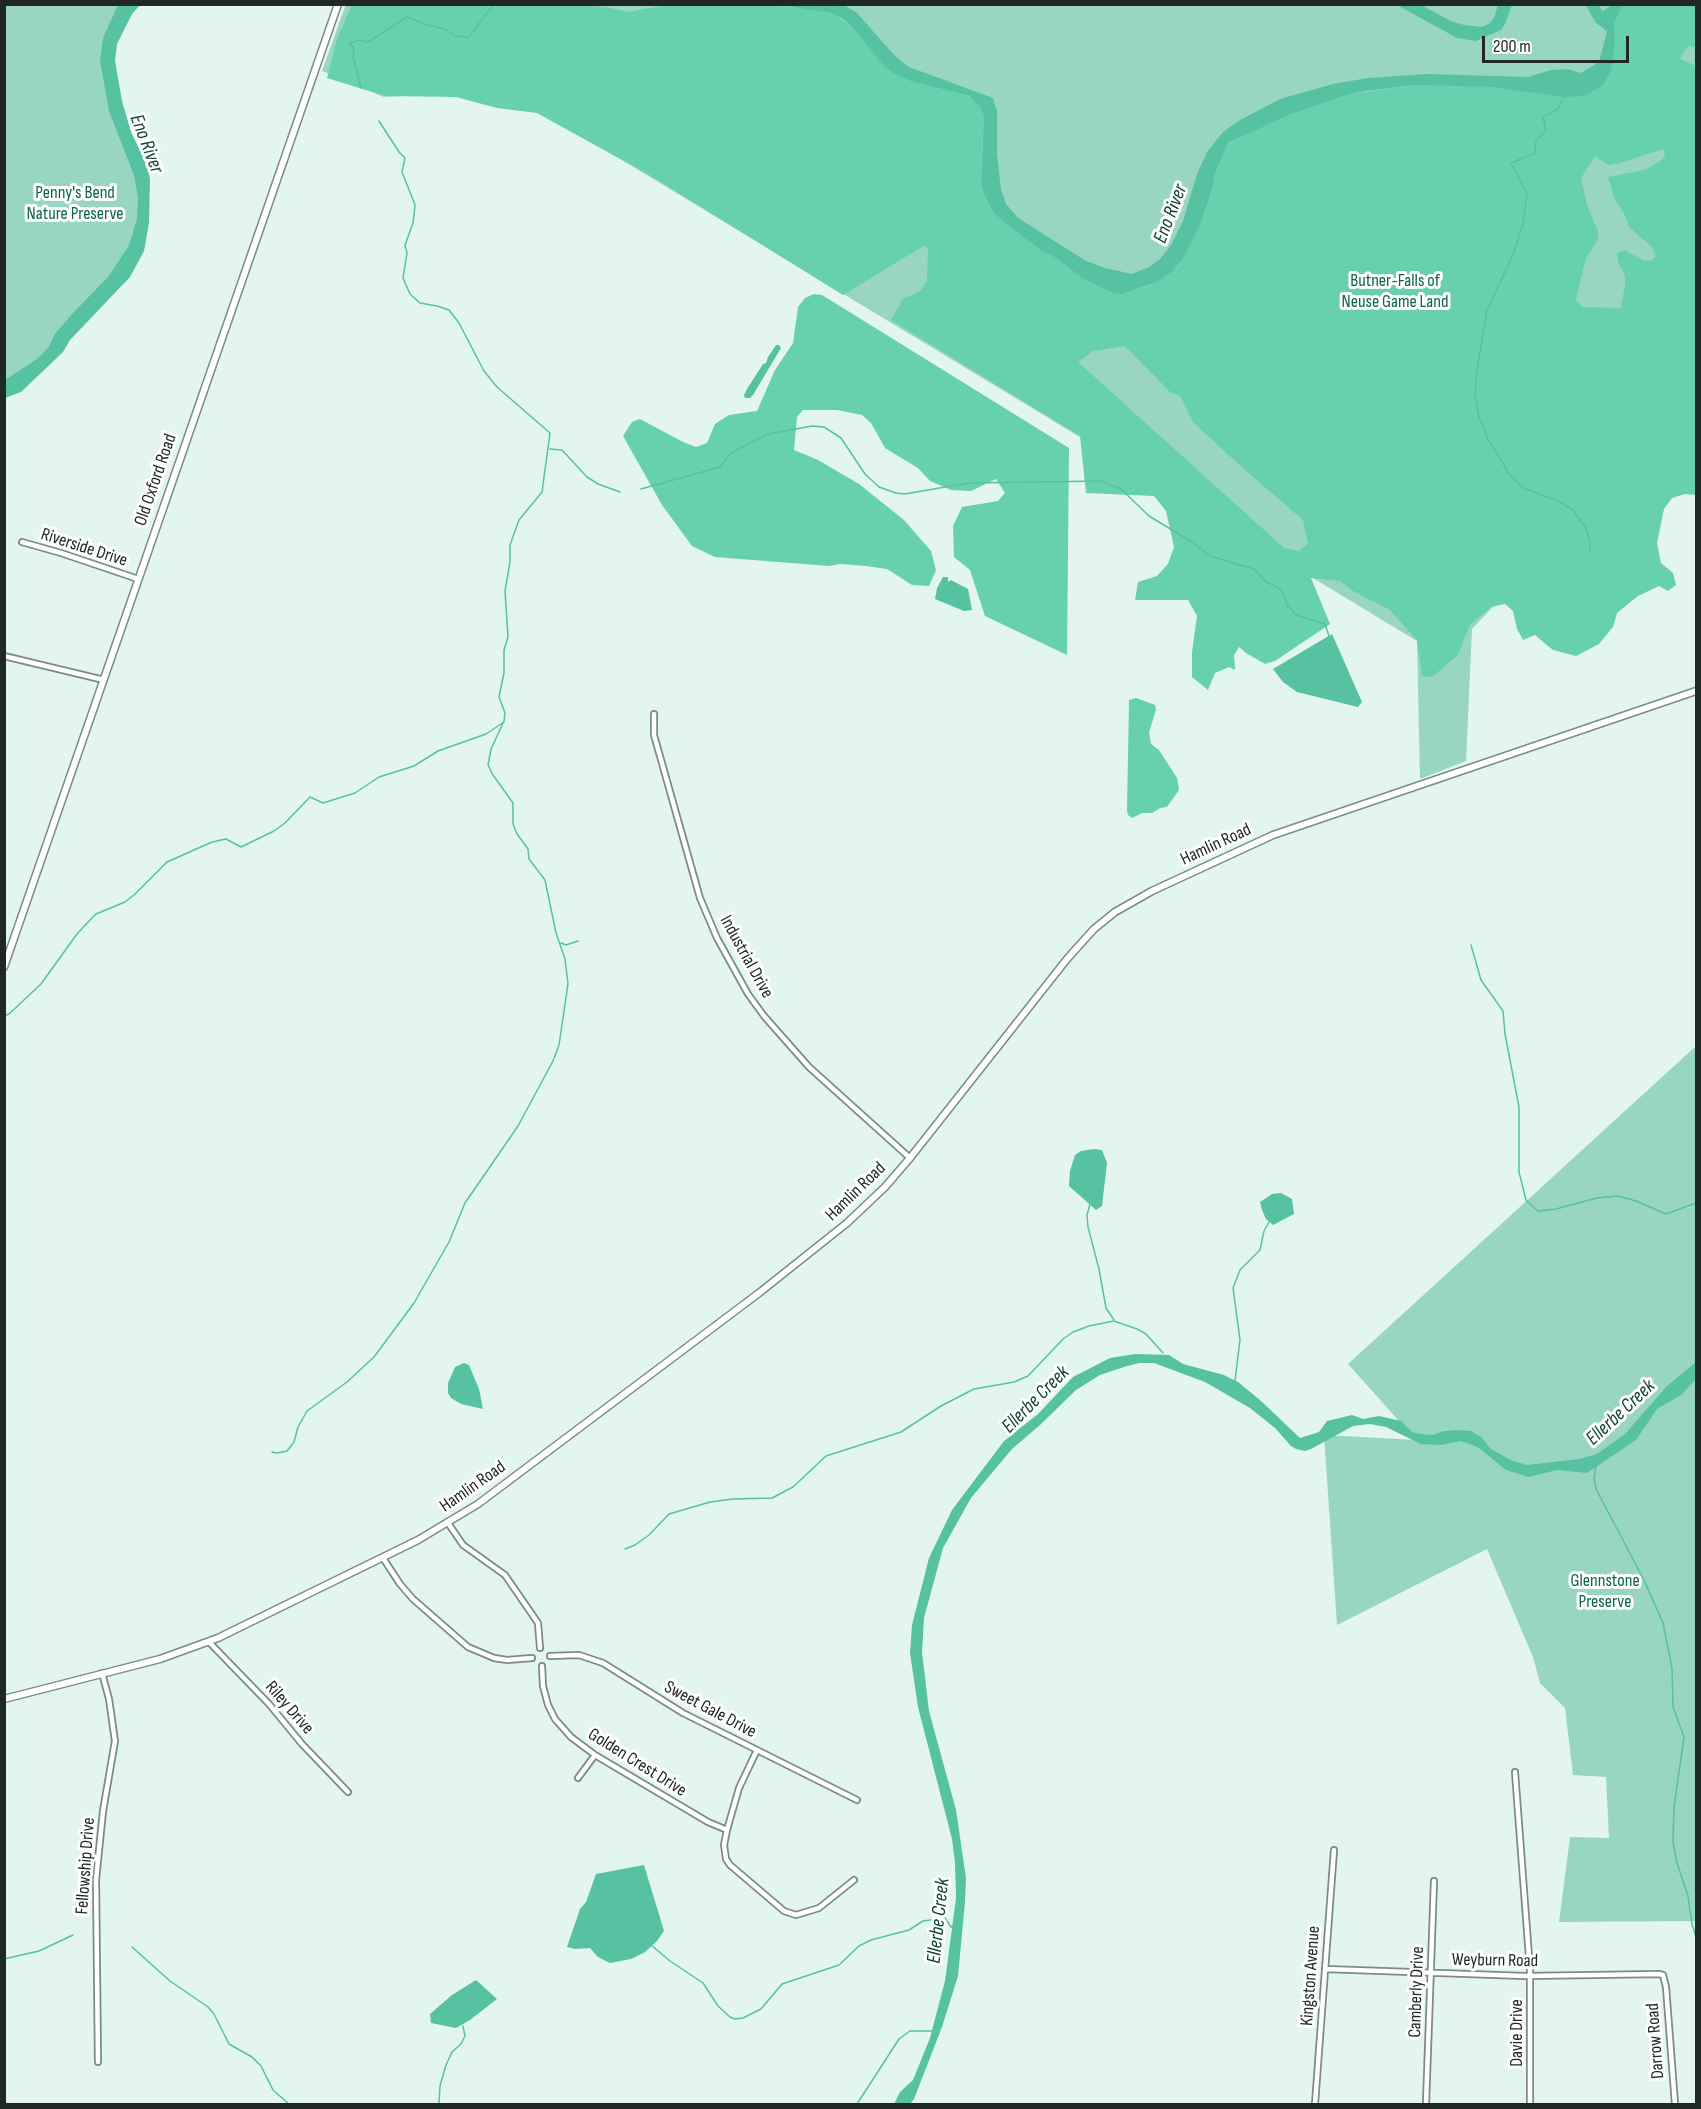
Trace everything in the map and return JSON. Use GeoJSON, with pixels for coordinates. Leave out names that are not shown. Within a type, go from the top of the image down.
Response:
{"type":"FeatureCollection","features":[{"type":"Feature","properties":{"kind":"street","name":"Old Oxford Road"},"geometry":{"type":"LineString","coordinates":[[4,967],[338,4]]}},
{"type":"Feature","properties":{"kind":"street","name":"Riverside Drive"},"geometry":{"type":"LineString","coordinates":[[22,542],[138,579]]}},
{"type":"Feature","properties":{"kind":"street"},"geometry":{"type":"LineString","coordinates":[[4,656],[104,680]]}},
{"type":"Feature","properties":{"kind":"street","name":"Hamlin Road"},"geometry":{"type":"LineString","coordinates":[[4,1699],[174,1654],[208,1642],[383,1558],[448,1523],[495,1491],[820,1246],[875,1196],[910,1158],[1067,960],[1094,929],[1124,907],[1152,891],[1273,835],[1696,691]]}},
{"type":"Feature","properties":{"kind":"street","name":"Industrial Drive"},"geometry":{"type":"LineString","coordinates":[[654,714],[654,735],[700,898],[717,938],[748,994],[764,1016],[809,1067],[910,1158]]}},
{"type":"Feature","properties":{"kind":"street"},"geometry":{"type":"LineString","coordinates":[[448,1523],[464,1545],[505,1575],[538,1623],[540,1648]]}},
{"type":"Feature","properties":{"kind":"street"},"geometry":{"type":"LineString","coordinates":[[383,1558],[399,1584],[412,1599],[468,1647],[494,1658],[507,1660],[532,1658]]}},
{"type":"Feature","properties":{"kind":"street","name":"Riley Drive"},"geometry":{"type":"LineString","coordinates":[[208,1642],[269,1704],[302,1744],[348,1792]]}},
{"type":"Feature","properties":{"kind":"street"},"geometry":{"type":"LineString","coordinates":[[540,1648],[547,1650],[550,1656],[548,1662],[542,1666],[535,1664],[532,1658],[534,1651],[540,1648]]}},
{"type":"Feature","properties":{"kind":"street","name":"Sweet Gale Drive"},"geometry":{"type":"LineString","coordinates":[[550,1656],[579,1655],[603,1663],[683,1713],[857,1800]]}},
{"type":"Feature","properties":{"kind":"street","name":"Golden Crest Drive"},"geometry":{"type":"LineString","coordinates":[[542,1666],[545,1695],[555,1719],[571,1737],[595,1755],[708,1822],[727,1830]]}},
{"type":"Feature","properties":{"kind":"street","name":"Fellowship Drive"},"geometry":{"type":"LineString","coordinates":[[98,2062],[97,1871],[103,1811],[115,1741],[110,1699],[102,1673]]}},
{"type":"Feature","properties":{"kind":"street"},"geometry":{"type":"LineString","coordinates":[[757,1750],[739,1788],[727,1830],[724,1845],[726,1859],[730,1865],[790,1914],[801,1915],[819,1908],[854,1880]]}},
{"type":"Feature","properties":{"kind":"street"},"geometry":{"type":"LineString","coordinates":[[578,1778],[595,1755]]}},
{"type":"Feature","properties":{"kind":"street","name":"Davie Drive"},"geometry":{"type":"LineString","coordinates":[[1515,1772],[1530,1976],[1530,2104]]}},
{"type":"Feature","properties":{"kind":"street","name":"Kingston Avenue"},"geometry":{"type":"LineString","coordinates":[[1315,2104],[1334,1850]]}},
{"type":"Feature","properties":{"kind":"street","name":"Camberly Drive"},"geometry":{"type":"LineString","coordinates":[[1426,2104],[1434,1881]]}},
{"type":"Feature","properties":{"kind":"street","name":"Weyburn Road"},"geometry":{"type":"LineString","coordinates":[[1326,1969],[1530,1976],[1663,1975]]}},
{"type":"Feature","properties":{"kind":"street","name":"Darrow Road"},"geometry":{"type":"LineString","coordinates":[[1663,1975],[1666,1987],[1675,2104]]}},
{"type":"Feature","properties":{"kind":"green space","name":"Butner-Falls of Neuse Game Land"},"geometry":{"type":"Polygon","coordinates":[[[346,4],[1696,5],[1696,391],[1472,629],[1466,761],[1420,779],[1417,641],[493,82],[462,97],[440,94],[384,97],[322,71],[346,4]]]}},
{"type":"Feature","properties":{"kind":"green space","name":"Butner-Falls of Neuse Game Land"},"geometry":{"type":"Polygon","coordinates":[[[575,4],[628,12],[673,4],[777,6],[804,8],[836,15],[854,29],[883,65],[893,73],[910,81],[974,98],[984,117],[981,172],[1011,228],[1085,280],[1113,293],[1121,294],[1151,285],[1179,265],[1201,223],[1215,174],[1228,144],[1254,130],[1346,95],[1414,85],[1491,87],[1563,97],[1611,71],[1615,43],[1614,23],[1623,5],[1696,5],[1696,47],[1688,46],[1680,59],[1696,66],[1696,495],[1685,494],[1672,498],[1664,509],[1657,543],[1661,563],[1673,573],[1676,585],[1668,591],[1659,586],[1638,596],[1617,613],[1613,627],[1599,644],[1576,656],[1553,650],[1535,635],[1523,640],[1517,629],[1513,611],[1505,604],[1491,607],[1470,625],[1458,655],[1432,677],[1422,676],[1417,640],[1390,610],[1353,591],[1340,581],[1311,578],[1330,624],[1275,661],[1265,664],[1239,647],[1234,655],[1235,670],[1229,667],[1215,673],[1208,690],[1192,677],[1192,652],[1197,616],[1188,600],[1135,600],[1138,582],[1157,576],[1168,564],[1174,547],[1166,511],[1154,496],[1086,493],[1080,436],[891,320],[903,299],[920,291],[927,281],[928,249],[925,245],[843,295],[651,176],[537,113],[497,108],[456,97],[385,96],[327,78],[337,39],[352,5],[575,4]],[[1663,149],[1608,165],[1595,156],[1581,178],[1587,205],[1598,231],[1598,240],[1586,258],[1576,299],[1582,307],[1621,308],[1625,275],[1619,265],[1617,253],[1625,250],[1644,261],[1652,260],[1656,255],[1652,247],[1629,227],[1626,217],[1615,200],[1608,177],[1644,170],[1661,161],[1665,155],[1663,149]],[[1125,346],[1093,351],[1078,362],[1284,548],[1299,551],[1308,544],[1303,520],[1193,422],[1181,397],[1170,392],[1125,346]]]}},
{"type":"Feature","properties":{"kind":"green space","name":"Penny's Bend Nature Preserve"},"geometry":{"type":"Polygon","coordinates":[[[5,5],[129,5],[109,63],[136,159],[141,239],[56,350],[5,389],[5,5]]]}},
{"type":"Feature","properties":{"kind":"green space"},"geometry":{"type":"Polygon","coordinates":[[[814,294],[822,295],[1069,448],[1067,655],[985,616],[970,570],[954,557],[953,526],[962,507],[998,501],[1005,493],[996,479],[971,491],[951,490],[930,481],[918,468],[885,448],[871,423],[862,415],[837,410],[803,410],[797,417],[794,450],[818,460],[859,484],[904,520],[931,551],[936,570],[929,586],[912,585],[887,569],[866,566],[840,564],[829,566],[715,557],[692,546],[662,505],[623,436],[632,422],[640,419],[696,447],[707,443],[715,424],[729,415],[757,411],[775,370],[793,343],[798,307],[805,298],[814,294]]]}},
{"type":"Feature","properties":{"kind":"green space"},"geometry":{"type":"Polygon","coordinates":[[[1136,698],[1155,705],[1156,710],[1149,732],[1151,744],[1159,750],[1177,778],[1179,790],[1167,807],[1132,818],[1127,811],[1129,700],[1136,698]]]}},
{"type":"Feature","properties":{"kind":"green space","name":"Glennstone Preserve"},"geometry":{"type":"Polygon","coordinates":[[[1696,1046],[1696,1921],[1559,1922],[1570,1837],[1609,1838],[1606,1777],[1573,1775],[1565,1708],[1540,1683],[1533,1657],[1487,1549],[1337,1625],[1324,1435],[1416,1440],[1348,1364],[1696,1046]]]}},
{"type":"Feature","properties":{"kind":"shaded area"},"geometry":{"type":"Polygon","coordinates":[[[118,5],[140,5],[132,14],[117,44],[115,61],[122,101],[131,132],[147,165],[150,179],[149,223],[144,251],[130,277],[70,340],[63,352],[21,392],[5,398],[5,380],[37,359],[48,348],[55,334],[108,277],[128,247],[132,236],[137,218],[138,198],[134,175],[109,111],[100,61],[103,38],[118,5]]]}},
{"type":"Feature","properties":{"kind":"shaded area"},"geometry":{"type":"Polygon","coordinates":[[[683,5],[844,5],[857,13],[894,55],[909,67],[993,98],[997,112],[997,153],[1001,190],[1006,204],[1018,218],[1086,261],[1132,274],[1149,267],[1160,259],[1171,245],[1183,221],[1197,174],[1207,152],[1223,132],[1240,120],[1280,99],[1333,84],[1368,78],[1427,74],[1528,77],[1551,70],[1567,69],[1581,73],[1599,62],[1607,31],[1595,22],[1586,5],[1600,5],[1603,11],[1612,5],[1623,5],[1614,23],[1615,43],[1611,71],[1603,85],[1584,96],[1563,97],[1491,87],[1414,85],[1366,91],[1346,95],[1286,116],[1228,143],[1215,174],[1201,223],[1182,260],[1173,271],[1155,283],[1121,294],[1113,293],[1085,280],[1011,228],[994,213],[981,183],[984,117],[981,108],[970,96],[910,81],[893,73],[883,65],[854,29],[842,18],[830,13],[787,6],[683,5]]]}},
{"type":"Feature","properties":{"kind":"shaded area"},"geometry":{"type":"Polygon","coordinates":[[[1397,5],[1421,5],[1451,21],[1482,27],[1494,18],[1498,5],[1512,5],[1501,30],[1476,41],[1457,38],[1397,5]]]}},
{"type":"Feature","properties":{"kind":"shaded area"},"geometry":{"type":"Polygon","coordinates":[[[776,345],[781,348],[753,395],[745,398],[747,389],[776,345]]]}},
{"type":"Feature","properties":{"kind":"shaded area"},"geometry":{"type":"Polygon","coordinates":[[[943,577],[948,577],[948,582],[951,580],[968,589],[972,610],[964,611],[935,599],[937,588],[943,577]]]}},
{"type":"Feature","properties":{"kind":"shaded area"},"geometry":{"type":"Polygon","coordinates":[[[1332,634],[1362,702],[1358,707],[1297,692],[1283,682],[1273,669],[1332,634]]]}},
{"type":"Feature","properties":{"kind":"shaded area"},"geometry":{"type":"Polygon","coordinates":[[[1102,1150],[1107,1163],[1102,1206],[1096,1210],[1069,1186],[1070,1171],[1075,1155],[1081,1151],[1102,1150]]]}},
{"type":"Feature","properties":{"kind":"shaded area"},"geometry":{"type":"Polygon","coordinates":[[[1281,1193],[1292,1199],[1294,1214],[1273,1225],[1266,1219],[1260,1202],[1272,1194],[1281,1193]]]}},
{"type":"Feature","properties":{"kind":"shaded area"},"geometry":{"type":"Polygon","coordinates":[[[1135,1354],[1169,1355],[1183,1364],[1224,1375],[1238,1382],[1300,1438],[1319,1432],[1327,1421],[1352,1415],[1363,1419],[1379,1416],[1401,1421],[1412,1432],[1420,1434],[1432,1435],[1456,1430],[1471,1431],[1481,1437],[1491,1449],[1513,1461],[1527,1465],[1579,1459],[1597,1454],[1625,1434],[1667,1386],[1696,1362],[1696,1379],[1681,1395],[1657,1409],[1636,1440],[1587,1473],[1557,1470],[1529,1477],[1506,1470],[1479,1448],[1470,1444],[1460,1441],[1441,1445],[1421,1444],[1386,1427],[1370,1424],[1353,1426],[1311,1449],[1305,1451],[1296,1449],[1250,1408],[1205,1382],[1154,1363],[1139,1363],[1100,1375],[1076,1390],[1012,1449],[971,1498],[943,1548],[924,1618],[922,1652],[929,1711],[956,1810],[966,1878],[965,1902],[958,1976],[942,2027],[914,2099],[910,2104],[894,2104],[900,2092],[913,2080],[930,2038],[945,1981],[956,1898],[952,1839],[918,1707],[910,1653],[912,1625],[929,1558],[952,1510],[1004,1441],[1038,1414],[1073,1377],[1110,1358],[1135,1354]]]}},
{"type":"Feature","properties":{"kind":"shaded area"},"geometry":{"type":"Polygon","coordinates":[[[464,1363],[469,1365],[479,1389],[483,1409],[461,1404],[451,1398],[448,1393],[448,1383],[455,1367],[464,1363]]]}},
{"type":"Feature","properties":{"kind":"shaded area"},"geometry":{"type":"Polygon","coordinates":[[[644,1865],[664,1931],[657,1941],[645,1952],[631,1959],[610,1963],[598,1957],[590,1948],[567,1947],[580,1909],[586,1902],[596,1874],[644,1865]]]}},
{"type":"Feature","properties":{"kind":"shaded area"},"geometry":{"type":"Polygon","coordinates":[[[476,1980],[497,1999],[456,2028],[431,2023],[430,2014],[452,1995],[476,1980]]]}},
{"type":"Feature","properties":{"kind":"waterway"},"geometry":{"type":"LineString","coordinates":[[361,88],[353,57],[354,49],[350,43],[358,40],[368,42],[407,17],[445,29],[455,36],[469,37],[494,4]]}},
{"type":"Feature","properties":{"kind":"waterway"},"geometry":{"type":"LineString","coordinates":[[1564,96],[1558,109],[1543,117],[1546,131],[1536,140],[1535,153],[1511,163],[1527,193],[1523,224],[1513,255],[1487,310],[1475,395],[1479,417],[1488,439],[1510,475],[1523,488],[1558,501],[1573,510],[1586,528],[1590,551]]}},
{"type":"Feature","properties":{"kind":"waterway"},"geometry":{"type":"LineString","coordinates":[[272,1452],[287,1451],[294,1442],[298,1427],[307,1411],[347,1382],[374,1357],[414,1303],[449,1242],[465,1203],[518,1126],[553,1061],[559,1045],[568,984],[565,959],[556,933],[545,880],[529,859],[528,849],[517,834],[513,824],[513,803],[488,765],[491,749],[504,721],[505,713],[499,697],[504,673],[504,650],[508,637],[505,591],[510,562],[510,545],[519,520],[542,492],[550,433],[497,387],[484,371],[459,323],[449,310],[420,303],[410,294],[403,278],[407,253],[405,245],[413,223],[415,205],[402,172],[405,158],[379,121]]}},
{"type":"Feature","properties":{"kind":"waterway"},"geometry":{"type":"LineString","coordinates":[[641,489],[720,467],[731,453],[768,434],[812,426],[824,427],[841,438],[865,474],[879,487],[896,493],[905,494],[968,483],[1101,481],[1121,489],[1149,516],[1192,542],[1210,556],[1254,569],[1265,581],[1280,589],[1287,605],[1296,615],[1325,624],[1329,636]]}},
{"type":"Feature","properties":{"kind":"waterway"},"geometry":{"type":"LineString","coordinates":[[550,449],[562,450],[587,477],[598,484],[620,492]]}},
{"type":"Feature","properties":{"kind":"waterway"},"geometry":{"type":"LineString","coordinates":[[4,1016],[41,984],[77,934],[96,914],[125,902],[167,862],[212,842],[226,839],[241,847],[274,831],[310,797],[323,803],[355,793],[379,777],[414,766],[438,751],[486,734],[504,722]]}},
{"type":"Feature","properties":{"kind":"waterway"},"geometry":{"type":"LineString","coordinates":[[561,943],[566,945],[578,941]]}},
{"type":"Feature","properties":{"kind":"waterway"},"geometry":{"type":"LineString","coordinates":[[1471,945],[1481,980],[1503,1011],[1505,1034],[1519,1107],[1519,1172],[1526,1200],[1538,1211],[1556,1209],[1597,1198],[1618,1196],[1666,1214],[1696,1203]]}},
{"type":"Feature","properties":{"kind":"waterway"},"geometry":{"type":"LineString","coordinates":[[1090,1204],[1087,1215],[1088,1227],[1106,1308],[1114,1320]]}},
{"type":"Feature","properties":{"kind":"waterway"},"geometry":{"type":"LineString","coordinates":[[1235,1381],[1240,1340],[1233,1288],[1240,1270],[1260,1250],[1264,1231],[1269,1222]]}},
{"type":"Feature","properties":{"kind":"waterway"},"geometry":{"type":"LineString","coordinates":[[625,1549],[649,1535],[669,1514],[710,1502],[772,1498],[793,1487],[826,1456],[901,1432],[941,1406],[974,1389],[1014,1382],[1028,1376],[1063,1339],[1089,1326],[1114,1321],[1137,1329],[1146,1334],[1163,1353]]}},
{"type":"Feature","properties":{"kind":"waterway"},"geometry":{"type":"LineString","coordinates":[[1596,1466],[1594,1478],[1596,1489],[1644,1580],[1663,1623],[1672,1668],[1673,1707],[1684,1737],[1674,1807],[1673,1842],[1688,1896],[1696,1937]]}},
{"type":"Feature","properties":{"kind":"waterway","name":"Ellerbe Creek"},"geometry":{"type":"LineString","coordinates":[[651,1945],[703,1983],[718,2006],[735,2019],[743,2018],[761,2009],[782,1984],[839,1965],[859,1946],[871,1940],[909,1930],[923,1921],[945,1918],[951,1927],[953,1926]]}},
{"type":"Feature","properties":{"kind":"waterway"},"geometry":{"type":"LineString","coordinates":[[4,1959],[39,1951],[73,1935]]}},
{"type":"Feature","properties":{"kind":"waterway"},"geometry":{"type":"LineString","coordinates":[[132,1947],[170,1981],[208,2007],[229,2044],[252,2057],[261,2066],[273,2090],[289,2104]]}},
{"type":"Feature","properties":{"kind":"waterway"},"geometry":{"type":"LineString","coordinates":[[439,2104],[440,2086],[446,2065],[452,2052],[461,2044],[465,2036],[463,2026]]}},
{"type":"Feature","properties":{"kind":"waterway"},"geometry":{"type":"LineString","coordinates":[[857,2104],[899,2039],[910,2031],[935,2031]]}},
{"type":"Feature","properties":{"kind":"water label","name":"Eno River"},"geometry":{"type":"Point","coordinates":[146,144]}},
{"type":"Feature","properties":{"kind":"water label","name":"Eno River"},"geometry":{"type":"Point","coordinates":[1171,214]}}]}
